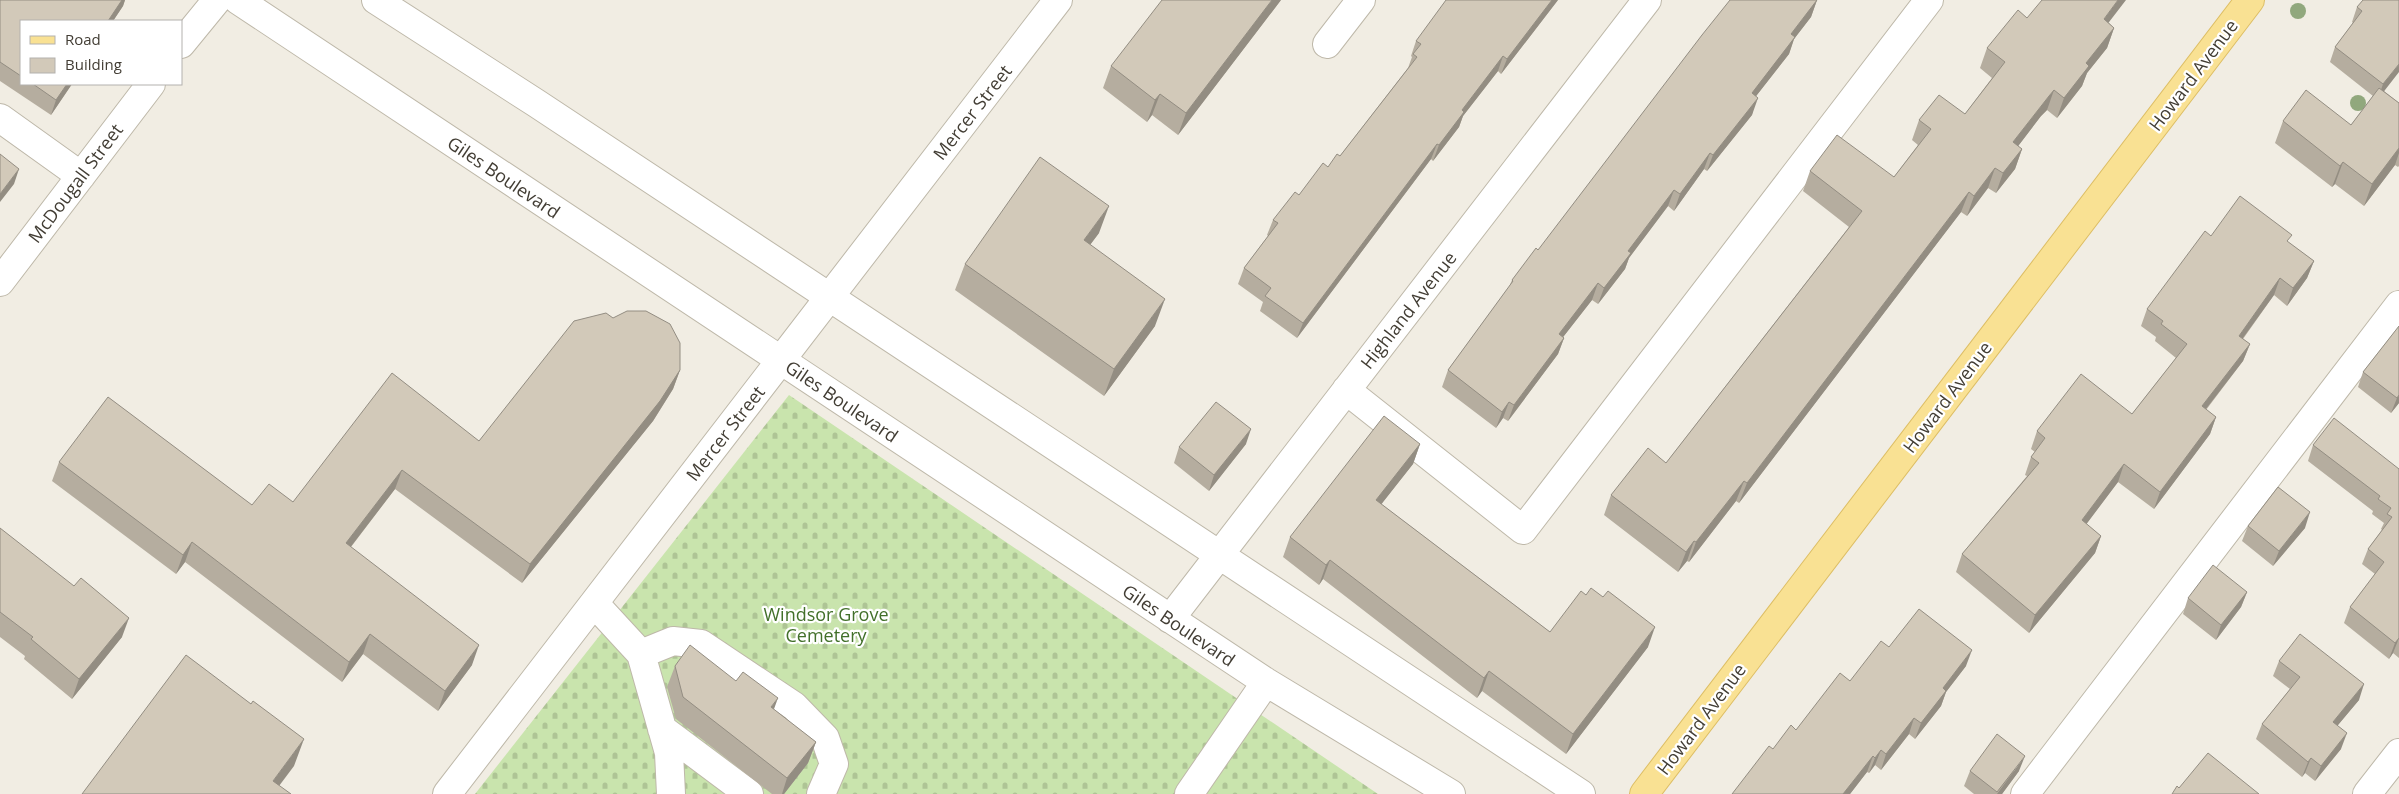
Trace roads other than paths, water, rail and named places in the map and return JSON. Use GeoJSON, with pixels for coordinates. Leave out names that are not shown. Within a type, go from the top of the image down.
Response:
{"type":"FeatureCollection","features":[{"type":"Feature","properties":{"kind":"main road","name":"Howard Avenue"},"geometry":{"type":"LineString","coordinates":[[1644,794],[2250,0]]}},
{"type":"Feature","properties":{"kind":"street"},"geometry":{"type":"LineString","coordinates":[[182,43],[217,0]]}},
{"type":"Feature","properties":{"kind":"street","name":"Giles Boulevard"},"geometry":{"type":"LineString","coordinates":[[238,0],[1266,682],[1451,794]]}},
{"type":"Feature","properties":{"kind":"street"},"geometry":{"type":"LineString","coordinates":[[376,0],[1581,794]]}},
{"type":"Feature","properties":{"kind":"street","name":"Mercer Street"},"geometry":{"type":"LineString","coordinates":[[447,794],[1058,0]]}},
{"type":"Feature","properties":{"kind":"street"},"geometry":{"type":"LineString","coordinates":[[1328,44],[1361,0]]}},
{"type":"Feature","properties":{"kind":"street","name":"Highland Avenue"},"geometry":{"type":"LineString","coordinates":[[1170,619],[1646,0]]}},
{"type":"Feature","properties":{"kind":"street"},"geometry":{"type":"LineString","coordinates":[[1346,390],[1523,530],[1929,0]]}},
{"type":"Feature","properties":{"kind":"street","name":"McDougall Street"},"geometry":{"type":"LineString","coordinates":[[0,282],[150,85]]}},
{"type":"Feature","properties":{"kind":"street"},"geometry":{"type":"LineString","coordinates":[[0,118],[81,176]]}},
{"type":"Feature","properties":{"kind":"street"},"geometry":{"type":"LineString","coordinates":[[2025,794],[2399,305]]}},
{"type":"Feature","properties":{"kind":"street"},"geometry":{"type":"LineString","coordinates":[[594,603],[641,654],[669,753],[671,794]]}},
{"type":"Feature","properties":{"kind":"street"},"geometry":{"type":"LineString","coordinates":[[641,654],[673,642],[700,644],[794,706],[825,738],[834,764],[821,794]]}},
{"type":"Feature","properties":{"kind":"street"},"geometry":{"type":"LineString","coordinates":[[1189,794],[1266,682]]}},
{"type":"Feature","properties":{"kind":"street"},"geometry":{"type":"LineString","coordinates":[[662,729],[749,794]]}},
{"type":"Feature","properties":{"kind":"street"},"geometry":{"type":"LineString","coordinates":[[2367,794],[2399,753]]}},
{"type":"Feature","properties":{"kind":"park label","name":"Windsor Grove Cemetery"},"geometry":{"type":"Point","coordinates":[826,624]}}]}
